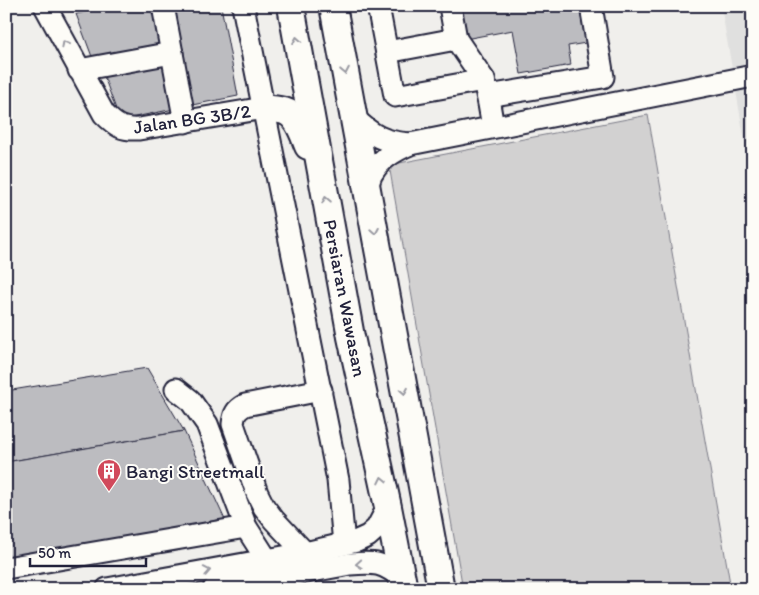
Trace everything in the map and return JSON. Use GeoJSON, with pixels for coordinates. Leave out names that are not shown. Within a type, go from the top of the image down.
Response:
{"type":"FeatureCollection","features":[{"type":"Feature","properties":{"kind":"main road","name":"Persiaran Wawasan"},"geometry":{"type":"LineString","coordinates":[[291,6],[351,337],[403,584]]}},
{"type":"Feature","properties":{"kind":"main road"},"geometry":{"type":"LineString","coordinates":[[333,6],[441,589]]}},
{"type":"Feature","properties":{"kind":"main road"},"geometry":{"type":"LineString","coordinates":[[264,108],[285,111],[294,116],[320,169]]}},
{"type":"Feature","properties":{"kind":"street"},"geometry":{"type":"LineString","coordinates":[[45,6],[79,70],[172,52]]}},
{"type":"Feature","properties":{"kind":"street"},"geometry":{"type":"LineString","coordinates":[[163,6],[185,122]]}},
{"type":"Feature","properties":{"kind":"street"},"geometry":{"type":"LineString","coordinates":[[243,6],[338,480],[344,544]]}},
{"type":"Feature","properties":{"kind":"street"},"geometry":{"type":"LineString","coordinates":[[450,6],[456,39],[486,88],[492,126]]}},
{"type":"Feature","properties":{"kind":"street"},"geometry":{"type":"LineString","coordinates":[[382,7],[387,52],[395,96],[603,77],[592,6]]}},
{"type":"Feature","properties":{"kind":"street"},"geometry":{"type":"LineString","coordinates":[[387,52],[456,39]]}},
{"type":"Feature","properties":{"kind":"street","name":"Jalan BG 3B/2"},"geometry":{"type":"LineString","coordinates":[[79,70],[104,114],[120,128],[140,130],[264,108]]}},
{"type":"Feature","properties":{"kind":"street"},"geometry":{"type":"LineString","coordinates":[[367,187],[373,172],[383,160],[396,150],[410,144],[492,126],[753,76]]}},
{"type":"Feature","properties":{"kind":"street"},"geometry":{"type":"LineString","coordinates":[[354,118],[379,138],[395,143],[410,144]]}},
{"type":"Feature","properties":{"kind":"street"},"geometry":{"type":"LineString","coordinates":[[176,389],[190,400],[207,424],[246,527],[267,560]]}},
{"type":"Feature","properties":{"kind":"street"},"geometry":{"type":"LineString","coordinates":[[305,553],[264,507],[257,493],[233,424],[233,416],[237,409],[245,405],[321,390]]}},
{"type":"Feature","properties":{"kind":"street"},"geometry":{"type":"LineString","coordinates":[[107,589],[305,553],[358,541],[368,536],[377,528],[388,507]]}},
{"type":"Feature","properties":{"kind":"street"},"geometry":{"type":"LineString","coordinates":[[6,568],[246,527]]}},
{"type":"Feature","properties":{"kind":"street"},"geometry":{"type":"LineString","coordinates":[[214,589],[256,585],[350,564],[365,563],[374,563],[389,568],[403,584]]}},
{"type":"Feature","properties":{"kind":"shaded area"},"geometry":{"type":"Polygon","coordinates":[[[721,6],[753,6],[753,188],[743,131],[721,6]]]}},
{"type":"Feature","properties":{"kind":"shaded area"},"geometry":{"type":"Polygon","coordinates":[[[648,115],[731,589],[463,589],[389,165],[648,115]]]}},
{"type":"Feature","properties":{"kind":"building"},"geometry":{"type":"Polygon","coordinates":[[[116,6],[158,6],[167,48],[94,62],[76,14],[116,6]]]}},
{"type":"Feature","properties":{"kind":"building"},"geometry":{"type":"Polygon","coordinates":[[[168,6],[221,6],[238,96],[187,106],[168,6]]]}},
{"type":"Feature","properties":{"kind":"building"},"geometry":{"type":"Polygon","coordinates":[[[459,6],[579,6],[586,43],[568,46],[571,65],[521,74],[513,30],[465,39],[459,6]]]}},
{"type":"Feature","properties":{"kind":"building"},"geometry":{"type":"Polygon","coordinates":[[[169,59],[179,108],[120,120],[102,71],[169,59]]]}},
{"type":"Feature","properties":{"kind":"building"},"geometry":{"type":"Polygon","coordinates":[[[147,368],[184,431],[6,462],[6,391],[147,368]]]}},
{"type":"Feature","properties":{"kind":"building","name":"Bangi Streetmall"},"geometry":{"type":"Polygon","coordinates":[[[184,431],[226,522],[6,559],[6,462],[184,431]]]}},
{"type":"Feature","properties":{"kind":"place","name":"Bangi Streetmall"},"geometry":{"type":"Point","coordinates":[109,492]}}]}
